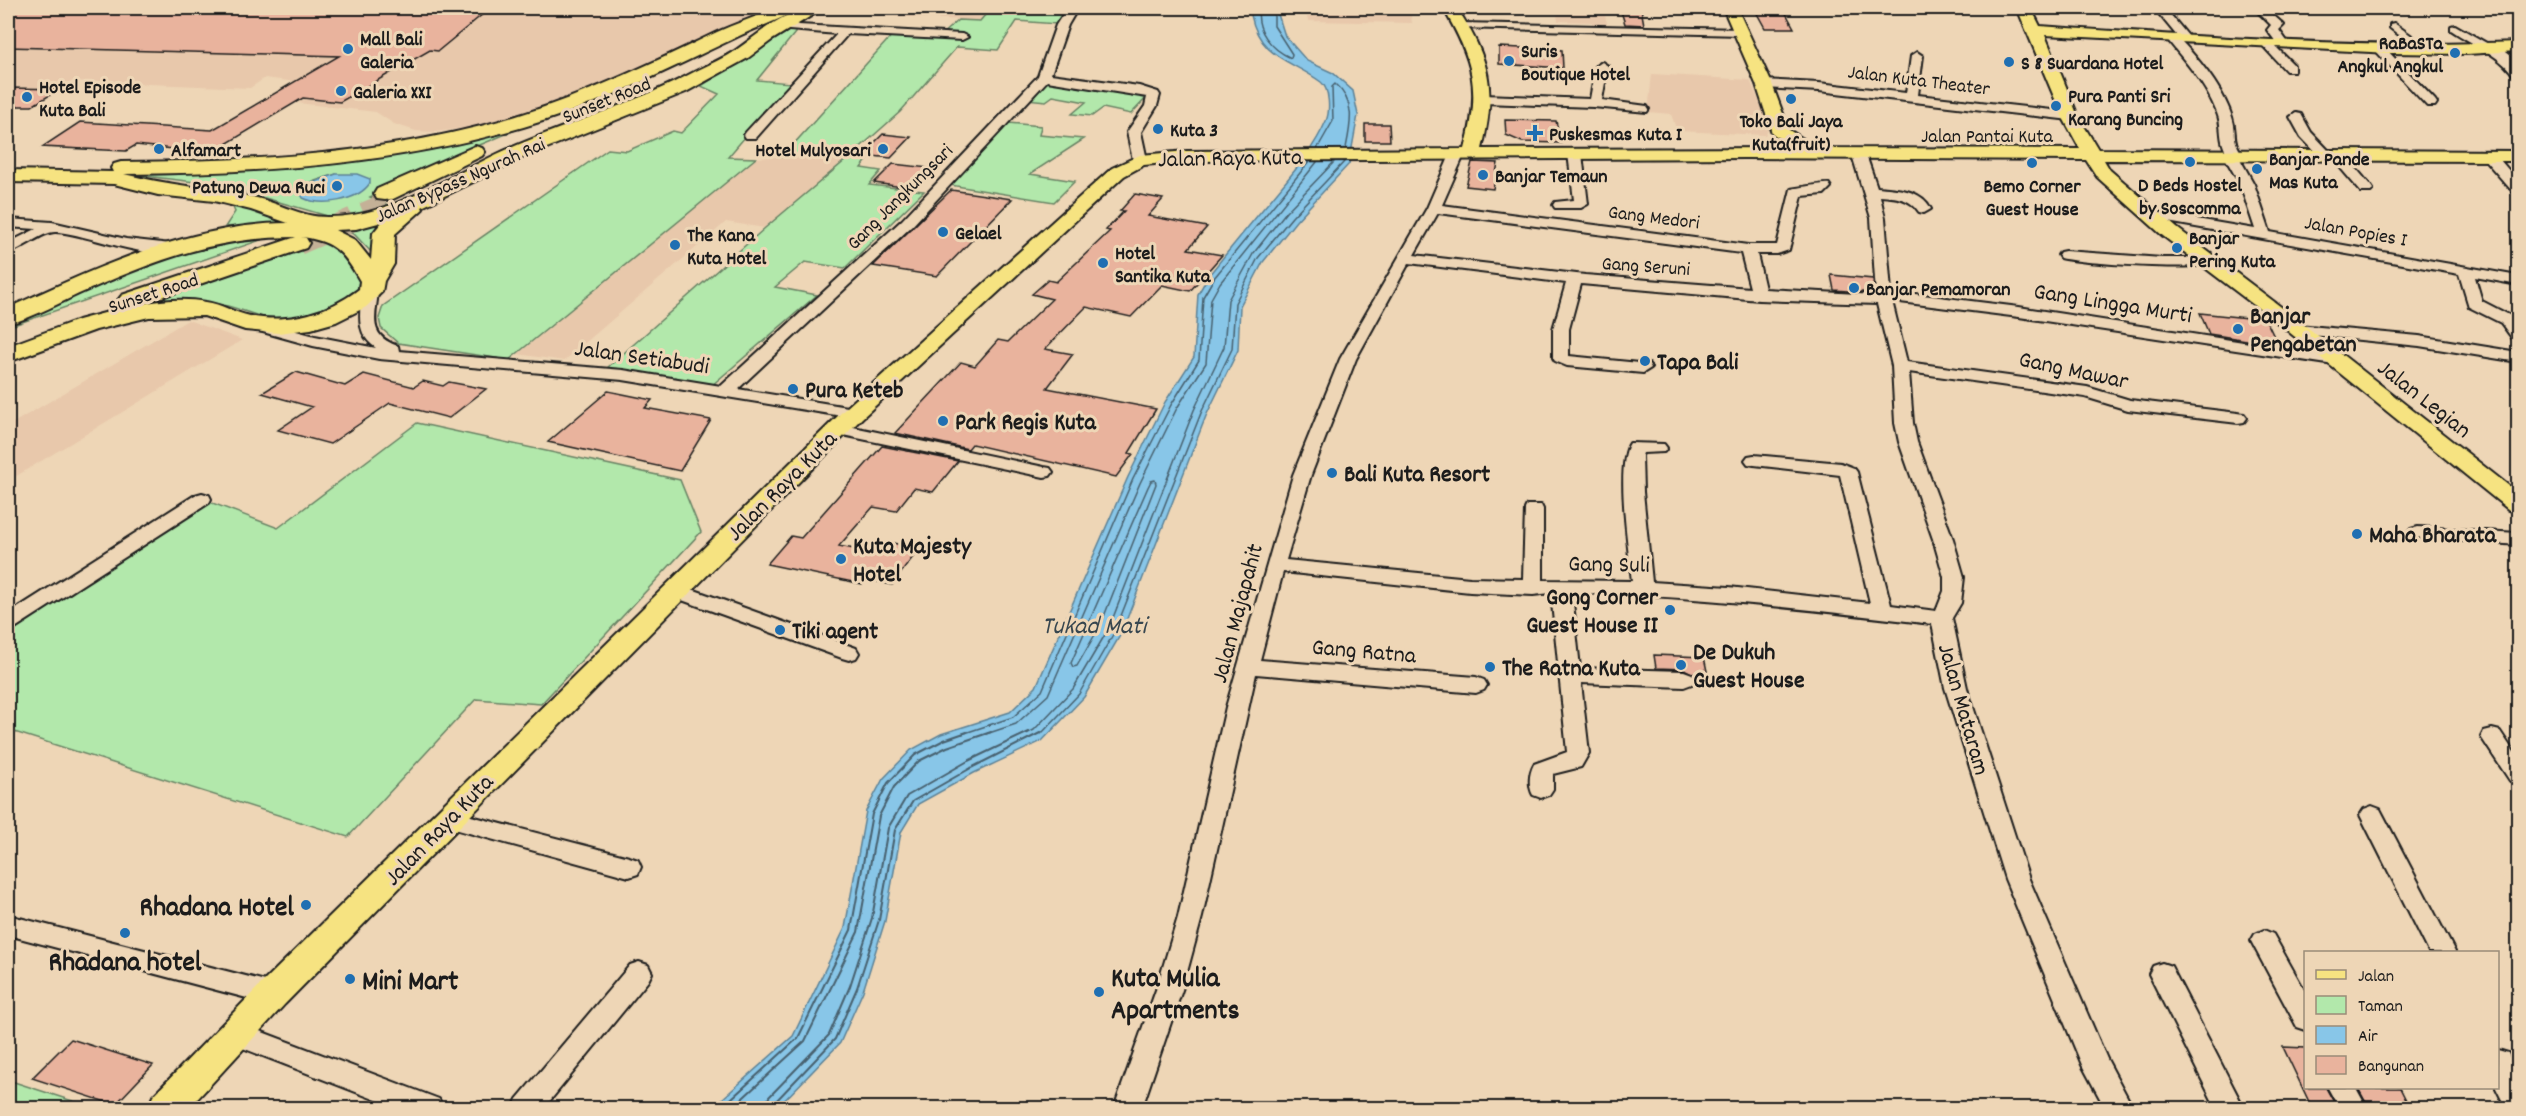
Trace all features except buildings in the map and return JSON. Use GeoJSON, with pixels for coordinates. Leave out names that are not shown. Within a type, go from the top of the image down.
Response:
{"type":"FeatureCollection","features":[{"type":"Feature","properties":{"kind":"highway","name":"Jalan Bypass Ngurah Rai"},"geometry":{"type":"LineString","coordinates":[[8,176],[114,178],[158,189],[214,195],[258,205],[305,222],[328,224],[373,219],[440,191],[498,161],[699,79],[752,48],[789,8]]}},
{"type":"Feature","properties":{"kind":"highway","name":"Jalan Bypass Ngurah Rai"},"geometry":{"type":"LineString","coordinates":[[8,165],[130,168],[259,166],[341,159],[425,146],[512,124],[569,105],[639,78],[740,28],[771,28],[814,8]]}},
{"type":"Feature","properties":{"kind":"highway","name":"Sunset Road"},"geometry":{"type":"LineString","coordinates":[[384,201],[514,144],[661,86],[771,28]]}},
{"type":"Feature","properties":{"kind":"highway"},"geometry":{"type":"LineString","coordinates":[[158,189],[206,206],[213,212],[211,222],[179,246]]}},
{"type":"Feature","properties":{"kind":"highway"},"geometry":{"type":"LineString","coordinates":[[8,355],[88,325],[151,310],[203,309],[247,323],[290,324],[323,318],[349,309],[371,287],[382,264],[382,241],[388,228],[440,191]]}},
{"type":"Feature","properties":{"kind":"highway"},"geometry":{"type":"LineString","coordinates":[[8,317],[179,246],[261,230],[294,230],[321,234],[341,241],[348,247],[371,287]]}},
{"type":"Feature","properties":{"kind":"highway","name":"Sunset Road"},"geometry":{"type":"LineString","coordinates":[[8,332],[293,240],[8,343]]}},
{"type":"Feature","properties":{"kind":"main road"},"geometry":{"type":"LineString","coordinates":[[1450,8],[1471,44],[1479,66],[1483,99],[1465,155]]}},
{"type":"Feature","properties":{"kind":"main road"},"geometry":{"type":"LineString","coordinates":[[1730,8],[1764,84],[1781,133],[1815,154]]}},
{"type":"Feature","properties":{"kind":"main road"},"geometry":{"type":"LineString","coordinates":[[2024,8],[2044,50],[2070,116],[2098,164],[2234,156],[2518,156]]}},
{"type":"Feature","properties":{"kind":"main road"},"geometry":{"type":"LineString","coordinates":[[2033,30],[2266,44],[2379,48],[2489,48],[2518,45]]}},
{"type":"Feature","properties":{"kind":"main road","name":"Jalan Raya Kuta"},"geometry":{"type":"LineString","coordinates":[[1746,153],[1763,146],[1781,133]]}},
{"type":"Feature","properties":{"kind":"main road","name":"Jalan Raya Kuta"},"geometry":{"type":"LineString","coordinates":[[166,1108],[273,994],[846,421],[1118,172],[1140,160],[1187,156],[1815,154]]}},
{"type":"Feature","properties":{"kind":"main road","name":"Jalan Pantai Kuta"},"geometry":{"type":"LineString","coordinates":[[1815,154],[2047,156],[2098,164]]}},
{"type":"Feature","properties":{"kind":"main road","name":"Jalan Legian"},"geometry":{"type":"LineString","coordinates":[[2098,164],[2150,215],[2518,505]]}},
{"type":"Feature","properties":{"kind":"street","name":"Gang Jangkungsari"},"geometry":{"type":"LineString","coordinates":[[725,392],[802,318],[907,223],[1009,112],[1044,78],[1062,25],[1072,8]]}},
{"type":"Feature","properties":{"kind":"street"},"geometry":{"type":"LineString","coordinates":[[2159,8],[2226,119],[2227,144],[2253,194],[2264,235]]}},
{"type":"Feature","properties":{"kind":"street"},"geometry":{"type":"LineString","coordinates":[[2259,8],[2278,25],[2273,30],[2283,44]]}},
{"type":"Feature","properties":{"kind":"street"},"geometry":{"type":"LineString","coordinates":[[1461,26],[1742,32]]}},
{"type":"Feature","properties":{"kind":"street"},"geometry":{"type":"LineString","coordinates":[[2394,26],[2422,48]]}},
{"type":"Feature","properties":{"kind":"street"},"geometry":{"type":"LineString","coordinates":[[771,28],[962,37]]}},
{"type":"Feature","properties":{"kind":"street"},"geometry":{"type":"LineString","coordinates":[[2455,28],[2511,63],[2518,73]]}},
{"type":"Feature","properties":{"kind":"street"},"geometry":{"type":"LineString","coordinates":[[751,135],[846,30]]}},
{"type":"Feature","properties":{"kind":"street"},"geometry":{"type":"LineString","coordinates":[[2266,44],[2290,68]]}},
{"type":"Feature","properties":{"kind":"street"},"geometry":{"type":"LineString","coordinates":[[2379,48],[2431,103]]}},
{"type":"Feature","properties":{"kind":"street"},"geometry":{"type":"LineString","coordinates":[[1912,98],[1917,56]]}},
{"type":"Feature","properties":{"kind":"street"},"geometry":{"type":"LineString","coordinates":[[1593,103],[1597,99],[1602,66]]}},
{"type":"Feature","properties":{"kind":"street"},"geometry":{"type":"LineString","coordinates":[[1044,78],[1154,94],[1151,106],[1134,132],[1140,160]]}},
{"type":"Feature","properties":{"kind":"street","name":"Jalan Kuta Theater"},"geometry":{"type":"LineString","coordinates":[[1764,84],[1820,87],[2070,116]]}},
{"type":"Feature","properties":{"kind":"street"},"geometry":{"type":"LineString","coordinates":[[1483,99],[1593,103],[1643,110]]}},
{"type":"Feature","properties":{"kind":"street"},"geometry":{"type":"LineString","coordinates":[[2296,117],[2306,134],[2366,189]]}},
{"type":"Feature","properties":{"kind":"street"},"geometry":{"type":"LineString","coordinates":[[1560,205],[1581,204],[1575,154]]}},
{"type":"Feature","properties":{"kind":"street","name":"Jalan Majapahit"},"geometry":{"type":"LineString","coordinates":[[1128,1108],[1170,987],[1190,917],[1236,707],[1302,475],[1348,359],[1361,333],[1465,155]]}},
{"type":"Feature","properties":{"kind":"street","name":"Jalan Mataram"},"geometry":{"type":"LineString","coordinates":[[1858,155],[1872,191],[1878,218],[1884,298],[1900,366],[1904,423],[1908,442],[1943,539],[1954,577],[1951,603],[1942,618],[1943,633],[1956,688],[2017,879],[2096,1065],[2124,1108]]}},
{"type":"Feature","properties":{"kind":"street"},"geometry":{"type":"LineString","coordinates":[[2489,156],[2518,189]]}},
{"type":"Feature","properties":{"kind":"street","name":"Gang Medori"},"geometry":{"type":"LineString","coordinates":[[1434,208],[1748,249],[1783,248],[1796,192],[1819,191],[1824,187]]}},
{"type":"Feature","properties":{"kind":"street"},"geometry":{"type":"LineString","coordinates":[[1872,191],[1901,193],[1921,202],[1924,209]]}},
{"type":"Feature","properties":{"kind":"street","name":"Jalan Popies I"},"geometry":{"type":"LineString","coordinates":[[2150,215],[2518,280]]}},
{"type":"Feature","properties":{"kind":"street"},"geometry":{"type":"LineString","coordinates":[[8,223],[52,226],[97,235],[120,243],[179,246]]}},
{"type":"Feature","properties":{"kind":"street"},"geometry":{"type":"LineString","coordinates":[[8,249],[52,226]]}},
{"type":"Feature","properties":{"kind":"street"},"geometry":{"type":"LineString","coordinates":[[96,279],[118,261],[121,255],[120,243]]}},
{"type":"Feature","properties":{"kind":"street"},"geometry":{"type":"LineString","coordinates":[[1748,249],[1759,295]]}},
{"type":"Feature","properties":{"kind":"street"},"geometry":{"type":"LineString","coordinates":[[2065,255],[2208,262]]}},
{"type":"Feature","properties":{"kind":"street","name":"Gang Seruni"},"geometry":{"type":"LineString","coordinates":[[1406,258],[1574,281],[1759,295],[1884,298]]}},
{"type":"Feature","properties":{"kind":"street"},"geometry":{"type":"LineString","coordinates":[[2466,271],[2475,304],[2507,320],[2518,335]]}},
{"type":"Feature","properties":{"kind":"street"},"geometry":{"type":"LineString","coordinates":[[1574,281],[1561,329],[1562,358],[1567,361],[1642,368]]}},
{"type":"Feature","properties":{"kind":"street","name":"Jalan Setiabudi"},"geometry":{"type":"LineString","coordinates":[[371,287],[367,331],[370,338],[388,348],[421,356]]}},
{"type":"Feature","properties":{"kind":"street","name":"Gang Lingga Murti"},"geometry":{"type":"LineString","coordinates":[[1884,298],[2019,312],[2334,360]]}},
{"type":"Feature","properties":{"kind":"street","name":"Jalan Setiabudi"},"geometry":{"type":"LineString","coordinates":[[247,323],[349,349],[379,354],[623,375],[725,392],[1044,472]]}},
{"type":"Feature","properties":{"kind":"street"},"geometry":{"type":"LineString","coordinates":[[2298,330],[2439,343],[2518,357]]}},
{"type":"Feature","properties":{"kind":"street","name":"Gang Mawar"},"geometry":{"type":"LineString","coordinates":[[1900,366],[2087,392],[2122,404],[2238,418]]}},
{"type":"Feature","properties":{"kind":"street"},"geometry":{"type":"LineString","coordinates":[[1643,588],[1632,473],[1634,451],[1636,447],[1658,448]]}},
{"type":"Feature","properties":{"kind":"street"},"geometry":{"type":"LineString","coordinates":[[1754,460],[1840,468],[1848,472],[1882,611]]}},
{"type":"Feature","properties":{"kind":"street"},"geometry":{"type":"LineString","coordinates":[[8,623],[202,499]]}},
{"type":"Feature","properties":{"kind":"street"},"geometry":{"type":"LineString","coordinates":[[1533,588],[1534,510]]}},
{"type":"Feature","properties":{"kind":"street"},"geometry":{"type":"LineString","coordinates":[[2418,533],[2518,539]]}},
{"type":"Feature","properties":{"kind":"street","name":"Gang Suli"},"geometry":{"type":"LineString","coordinates":[[1275,565],[1427,581],[1533,588],[1643,588],[1738,595],[1942,618]]}},
{"type":"Feature","properties":{"kind":"street"},"geometry":{"type":"LineString","coordinates":[[1541,789],[1542,770],[1554,764],[1573,760],[1578,753],[1561,588]]}},
{"type":"Feature","properties":{"kind":"street"},"geometry":{"type":"LineString","coordinates":[[675,590],[849,653]]}},
{"type":"Feature","properties":{"kind":"street","name":"Gang Ratna"},"geometry":{"type":"LineString","coordinates":[[1248,666],[1476,685]]}},
{"type":"Feature","properties":{"kind":"street"},"geometry":{"type":"LineString","coordinates":[[1571,675],[1684,679]]}},
{"type":"Feature","properties":{"kind":"street"},"geometry":{"type":"LineString","coordinates":[[2492,737],[2518,776]]}},
{"type":"Feature","properties":{"kind":"street"},"geometry":{"type":"LineString","coordinates":[[2372,815],[2441,951]]}},
{"type":"Feature","properties":{"kind":"street"},"geometry":{"type":"LineString","coordinates":[[448,819],[629,867]]}},
{"type":"Feature","properties":{"kind":"street"},"geometry":{"type":"LineString","coordinates":[[8,925],[273,994]]}},
{"type":"Feature","properties":{"kind":"street"},"geometry":{"type":"LineString","coordinates":[[2264,941],[2304,1015]]}},
{"type":"Feature","properties":{"kind":"street"},"geometry":{"type":"LineString","coordinates":[[527,1108],[639,973]]}},
{"type":"Feature","properties":{"kind":"street"},"geometry":{"type":"LineString","coordinates":[[2162,974],[2230,1108]]}},
{"type":"Feature","properties":{"kind":"street"},"geometry":{"type":"LineString","coordinates":[[236,1034],[429,1108]]}},
{"type":"Feature","properties":{"kind":"street"},"geometry":{"type":"LineString","coordinates":[[2499,1064],[2518,1104]]}},
{"type":"Feature","properties":{"kind":"street"},"geometry":{"type":"LineString","coordinates":[[2343,1089],[2354,1108]]}},
{"type":"Feature","properties":{"kind":"shaded area","name":"Mall Bali Galeria"},"geometry":{"type":"Polygon","coordinates":[[[8,8],[776,8],[570,103],[498,124],[435,132],[416,131],[394,124],[376,112],[298,103],[328,86],[265,78],[250,88],[73,81],[60,89],[8,88],[8,8]]]}},
{"type":"Feature","properties":{"kind":"shaded area"},"geometry":{"type":"Polygon","coordinates":[[[835,8],[991,8],[980,21],[825,12],[835,8]]]}},
{"type":"Feature","properties":{"kind":"shaded area"},"geometry":{"type":"Polygon","coordinates":[[[1305,8],[1410,8],[1412,23],[1308,21],[1305,8]]]}},
{"type":"Feature","properties":{"kind":"shaded area"},"geometry":{"type":"Polygon","coordinates":[[[1556,8],[1603,8],[1608,27],[1594,29],[1592,22],[1558,21],[1556,8]]]}},
{"type":"Feature","properties":{"kind":"shaded area"},"geometry":{"type":"Polygon","coordinates":[[[1652,74],[1750,80],[1768,122],[1765,135],[1677,131],[1671,114],[1648,112],[1652,74]]]}},
{"type":"Feature","properties":{"kind":"shaded area","name":"The Kana Kuta Hotel"},"geometry":{"type":"Polygon","coordinates":[[[855,152],[765,228],[726,222],[564,361],[518,354],[756,158],[855,152]]]}},
{"type":"Feature","properties":{"kind":"shaded area"},"geometry":{"type":"Polygon","coordinates":[[[188,320],[242,340],[8,481],[8,426],[188,320]]]}},
{"type":"Feature","properties":{"kind":"green space"},"geometry":{"type":"Polygon","coordinates":[[[991,8],[1068,8],[1057,24],[1017,21],[998,50],[957,47],[900,112],[855,152],[869,158],[861,168],[881,171],[869,185],[924,191],[845,268],[805,262],[775,287],[817,295],[711,386],[607,368],[765,228],[854,153],[782,157],[895,32],[941,35],[958,20],[980,21],[991,8]]]}},
{"type":"Feature","properties":{"kind":"green space"},"geometry":{"type":"Polygon","coordinates":[[[790,30],[795,33],[757,80],[791,83],[728,157],[756,158],[509,360],[398,343],[381,328],[379,318],[383,306],[608,149],[627,151],[673,131],[681,133],[719,94],[701,86],[790,30]]]}},
{"type":"Feature","properties":{"kind":"green space"},"geometry":{"type":"Polygon","coordinates":[[[1046,79],[1149,95],[1131,114],[1103,108],[1092,116],[1072,114],[1086,102],[1053,96],[1046,101],[1026,99],[1046,79]]]}},
{"type":"Feature","properties":{"kind":"green space"},"geometry":{"type":"Polygon","coordinates":[[[532,123],[456,155],[370,197],[395,208],[368,216],[331,217],[220,185],[111,172],[221,172],[330,165],[419,151],[532,123]],[[336,174],[315,181],[302,190],[338,200],[359,193],[336,174]]]}},
{"type":"Feature","properties":{"kind":"green space"},"geometry":{"type":"Polygon","coordinates":[[[1008,123],[1041,126],[1039,135],[1084,139],[1030,174],[1075,181],[1054,202],[950,185],[1008,123]]]}},
{"type":"Feature","properties":{"kind":"green space"},"geometry":{"type":"Polygon","coordinates":[[[232,205],[293,222],[225,227],[235,212],[232,205]]]}},
{"type":"Feature","properties":{"kind":"green space"},"geometry":{"type":"Polygon","coordinates":[[[378,222],[373,234],[372,253],[354,234],[323,226],[378,222]]]}},
{"type":"Feature","properties":{"kind":"green space"},"geometry":{"type":"Polygon","coordinates":[[[284,231],[310,234],[337,245],[361,272],[355,300],[327,313],[296,321],[269,319],[225,305],[193,302],[117,310],[308,245],[284,232],[8,327],[8,324],[108,278],[176,252],[247,235],[284,231]]]}},
{"type":"Feature","properties":{"kind":"green space"},"geometry":{"type":"Polygon","coordinates":[[[417,423],[680,480],[701,532],[541,704],[476,699],[348,837],[8,730],[8,632],[202,499],[278,528],[417,423]]]}},
{"type":"Feature","properties":{"kind":"green space"},"geometry":{"type":"Polygon","coordinates":[[[8,1080],[94,1108],[8,1108],[8,1080]]]}},
{"type":"Feature","properties":{"kind":"water","name":"Tukad Mati"},"geometry":{"type":"Polygon","coordinates":[[[1255,8],[1281,8],[1278,14],[1285,36],[1307,61],[1333,73],[1353,91],[1358,115],[1349,164],[1296,221],[1263,262],[1240,306],[1238,350],[1206,416],[1121,634],[1084,697],[1042,741],[974,773],[918,804],[901,832],[885,921],[863,991],[840,1043],[777,1108],[712,1108],[793,1036],[845,928],[866,811],[883,779],[911,750],[941,734],[1010,712],[1036,687],[1128,477],[1165,402],[1194,357],[1198,294],[1209,275],[1302,161],[1321,131],[1329,107],[1324,85],[1269,49],[1255,29],[1251,15],[1255,8]]]}},
{"type":"Feature","properties":{"kind":"water"},"geometry":{"type":"Polygon","coordinates":[[[336,174],[357,174],[370,179],[370,183],[357,194],[339,201],[320,202],[303,198],[301,194],[307,185],[336,174]]]}},
{"type":"Feature","properties":{"kind":"tunnel"},"geometry":{"type":"LineString","coordinates":[[298,243],[391,203]]}},
{"type":"Feature","properties":{"kind":"place","name":"Mall Bali Galeria"},"geometry":{"type":"Point","coordinates":[348,49]}},
{"type":"Feature","properties":{"kind":"place","name":"RaBaSTa Angkul Angkul"},"geometry":{"type":"Point","coordinates":[2455,53]}},
{"type":"Feature","properties":{"kind":"place","name":"Suris Boutique Hotel"},"geometry":{"type":"Point","coordinates":[1509,61]}},
{"type":"Feature","properties":{"kind":"place","name":"S 8 Suardana Hotel"},"geometry":{"type":"Point","coordinates":[2009,62]}},
{"type":"Feature","properties":{"kind":"place","name":"Galeria XXI"},"geometry":{"type":"Point","coordinates":[341,91]}},
{"type":"Feature","properties":{"kind":"place","name":"Hotel Episode Kuta Bali"},"geometry":{"type":"Point","coordinates":[27,97]}},
{"type":"Feature","properties":{"kind":"place","name":"Toko Bali Jaya Kuta(fruit)"},"geometry":{"type":"Point","coordinates":[1791,99]}},
{"type":"Feature","properties":{"kind":"place","name":"Pura Panti Sri Karang Buncing"},"geometry":{"type":"Point","coordinates":[2056,106]}},
{"type":"Feature","properties":{"kind":"place","name":"Kuta 3"},"geometry":{"type":"Point","coordinates":[1158,129]}},
{"type":"Feature","properties":{"kind":"place","name":"Puskesmas Kuta I"},"geometry":{"type":"Point","coordinates":[1535,133]}},
{"type":"Feature","properties":{"kind":"place","name":"Alfamart"},"geometry":{"type":"Point","coordinates":[159,149]}},
{"type":"Feature","properties":{"kind":"place","name":"Hotel Mulyosari"},"geometry":{"type":"Point","coordinates":[883,149]}},
{"type":"Feature","properties":{"kind":"place","name":"D Beds Hostel by Soscomma"},"geometry":{"type":"Point","coordinates":[2190,162]}},
{"type":"Feature","properties":{"kind":"place","name":"Bemo Corner Guest House"},"geometry":{"type":"Point","coordinates":[2032,163]}},
{"type":"Feature","properties":{"kind":"place","name":"Banjar Pande Mas Kuta"},"geometry":{"type":"Point","coordinates":[2257,169]}},
{"type":"Feature","properties":{"kind":"place","name":"Banjar Temaun"},"geometry":{"type":"Point","coordinates":[1483,175]}},
{"type":"Feature","properties":{"kind":"place","name":"Patung Dewa Ruci"},"geometry":{"type":"Point","coordinates":[337,186]}},
{"type":"Feature","properties":{"kind":"place","name":"Gelael"},"geometry":{"type":"Point","coordinates":[943,232]}},
{"type":"Feature","properties":{"kind":"place","name":"The Kana Kuta Hotel"},"geometry":{"type":"Point","coordinates":[675,245]}},
{"type":"Feature","properties":{"kind":"place","name":"Banjar Pering Kuta"},"geometry":{"type":"Point","coordinates":[2177,248]}},
{"type":"Feature","properties":{"kind":"place","name":"Hotel Santika Kuta"},"geometry":{"type":"Point","coordinates":[1103,263]}},
{"type":"Feature","properties":{"kind":"place","name":"Banjar Pemamoran"},"geometry":{"type":"Point","coordinates":[1854,288]}},
{"type":"Feature","properties":{"kind":"place","name":"Banjar Pengabetan"},"geometry":{"type":"Point","coordinates":[2238,329]}},
{"type":"Feature","properties":{"kind":"place","name":"Tapa Bali"},"geometry":{"type":"Point","coordinates":[1645,361]}},
{"type":"Feature","properties":{"kind":"place","name":"Pura Keteb"},"geometry":{"type":"Point","coordinates":[793,389]}},
{"type":"Feature","properties":{"kind":"place","name":"Park Regis Kuta"},"geometry":{"type":"Point","coordinates":[943,421]}},
{"type":"Feature","properties":{"kind":"place","name":"Bali Kuta Resort"},"geometry":{"type":"Point","coordinates":[1332,473]}},
{"type":"Feature","properties":{"kind":"place","name":"Maha Bharata"},"geometry":{"type":"Point","coordinates":[2357,534]}},
{"type":"Feature","properties":{"kind":"place","name":"Kuta Majesty Hotel"},"geometry":{"type":"Point","coordinates":[841,559]}},
{"type":"Feature","properties":{"kind":"place","name":"Gong Corner Guest House II"},"geometry":{"type":"Point","coordinates":[1670,610]}},
{"type":"Feature","properties":{"kind":"place","name":"Tiki agent"},"geometry":{"type":"Point","coordinates":[780,630]}},
{"type":"Feature","properties":{"kind":"place","name":"De Dukuh Guest House"},"geometry":{"type":"Point","coordinates":[1681,665]}},
{"type":"Feature","properties":{"kind":"place","name":"The Ratna Kuta"},"geometry":{"type":"Point","coordinates":[1490,667]}},
{"type":"Feature","properties":{"kind":"place","name":"Rhadana Hotel"},"geometry":{"type":"Point","coordinates":[306,905]}},
{"type":"Feature","properties":{"kind":"place","name":"Rhadana hotel"},"geometry":{"type":"Point","coordinates":[125,933]}},
{"type":"Feature","properties":{"kind":"place","name":"Mini Mart"},"geometry":{"type":"Point","coordinates":[350,979]}},
{"type":"Feature","properties":{"kind":"place","name":"Kuta Mulia Apartments"},"geometry":{"type":"Point","coordinates":[1099,992]}}]}
